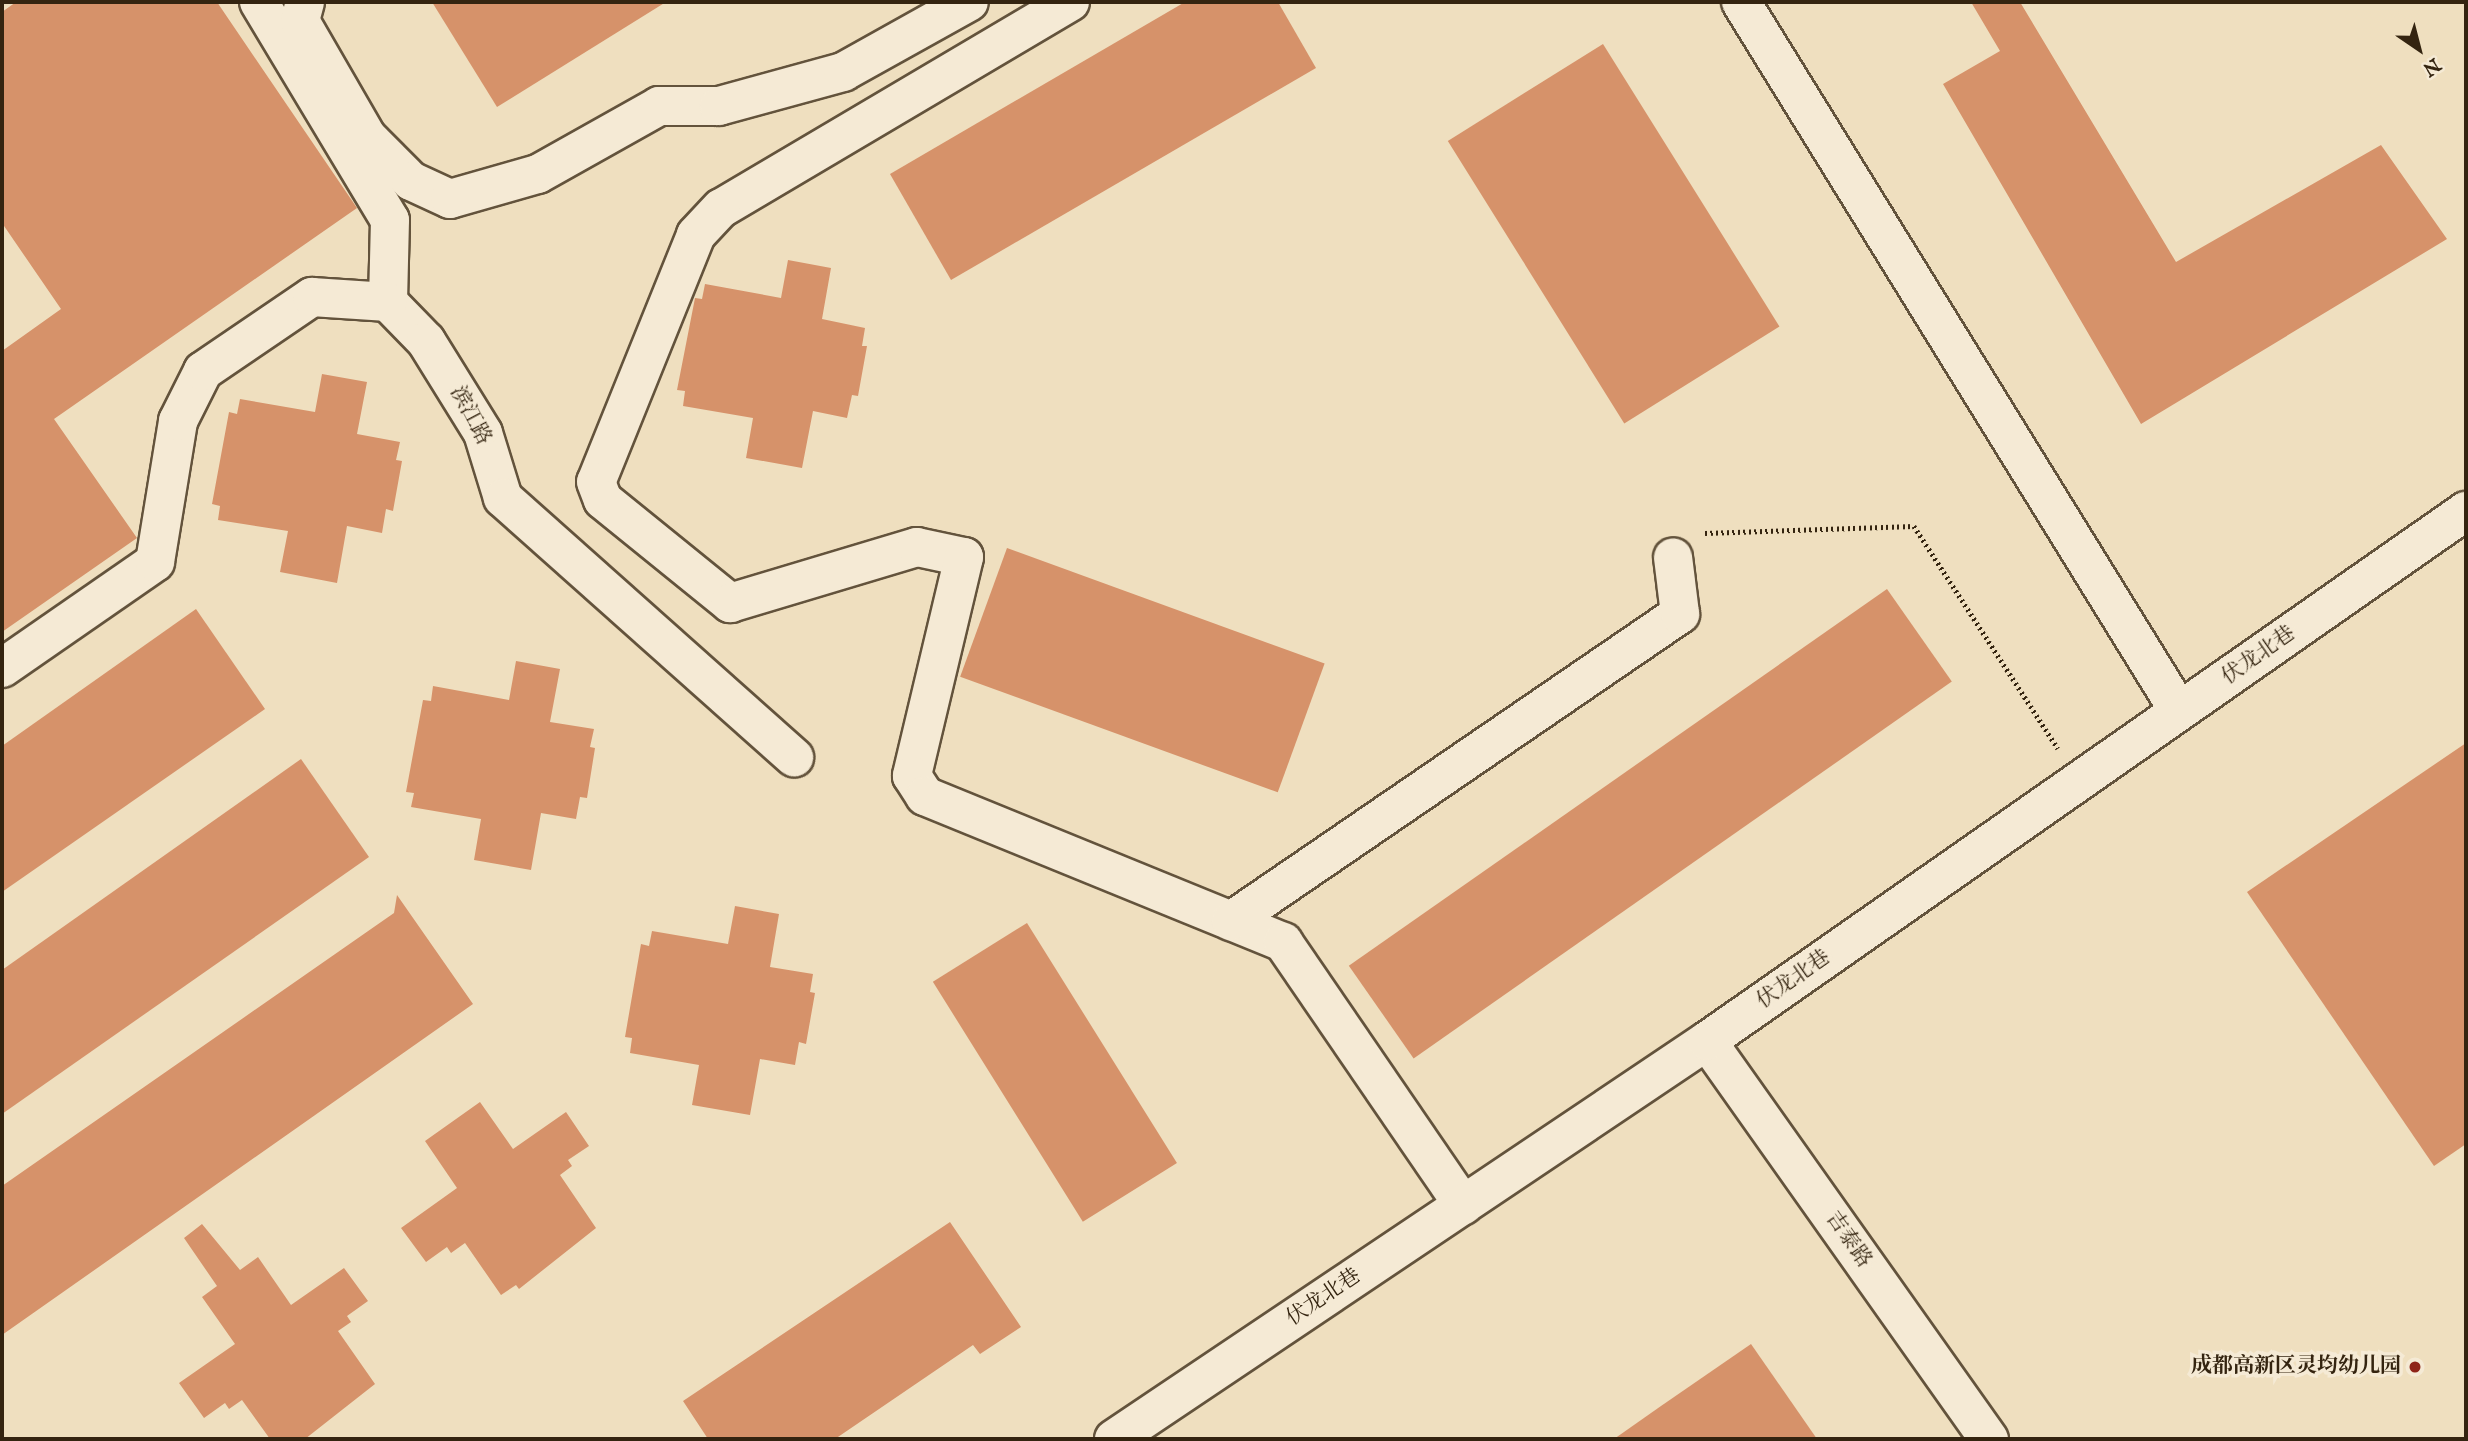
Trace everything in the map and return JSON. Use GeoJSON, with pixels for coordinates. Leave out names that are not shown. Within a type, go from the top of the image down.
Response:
{"type":"FeatureCollection","features":[{"type":"Feature","properties":{"kind":"street"},"geometry":{"type":"LineString","coordinates":[[2,668],[155,562],[178,421],[203,371],[312,298],[388,302],[390,220],[259,2]]}},
{"type":"Feature","properties":{"kind":"street"},"geometry":{"type":"LineString","coordinates":[[305,2],[300,21],[367,137],[411,181],[450,199],[538,174],[659,106],[719,106],[843,72],[969,2]]}},
{"type":"Feature","properties":{"kind":"street"},"geometry":{"type":"LineString","coordinates":[[1070,2],[721,208],[696,235],[596,482],[603,500],[730,603],[917,547],[964,556],[912,776],[925,796],[1283,942]]}},
{"type":"Feature","properties":{"kind":"street"},"geometry":{"type":"LineString","coordinates":[[1741,2],[2179,711]]}},
{"type":"Feature","properties":{"kind":"street","name":"滨江路"},"geometry":{"type":"LineString","coordinates":[[388,302],[426,341],[483,433],[503,498],[794,757]]}},
{"type":"Feature","properties":{"kind":"street","name":"伏龙北巷"},"geometry":{"type":"LineString","coordinates":[[1114,1439],[1707,1041],[2466,511]]}},
{"type":"Feature","properties":{"kind":"street"},"geometry":{"type":"LineString","coordinates":[[1231,920],[1679,614],[1673,557]]}},
{"type":"Feature","properties":{"kind":"street"},"geometry":{"type":"LineString","coordinates":[[1278,888],[1283,942],[1463,1205]]}},
{"type":"Feature","properties":{"kind":"street","name":"吉泰路"},"geometry":{"type":"LineString","coordinates":[[1707,1041],[1989,1439]]}},
{"type":"Feature","properties":{"kind":"path"},"geometry":{"type":"LineString","coordinates":[[1673,557],[1668,534],[1914,526],[2078,782]]}},
{"type":"Feature","properties":{"kind":"building"},"geometry":{"type":"Polygon","coordinates":[[[16,2],[217,2],[357,208],[54,419],[137,538],[2,632],[2,351],[61,309],[2,223],[2,12],[16,2]]]}},
{"type":"Feature","properties":{"kind":"building"},"geometry":{"type":"Polygon","coordinates":[[[432,2],[666,2],[497,107],[432,2]]]}},
{"type":"Feature","properties":{"kind":"building"},"geometry":{"type":"Polygon","coordinates":[[[1185,2],[1278,2],[1316,68],[951,280],[890,174],[1185,2]]]}},
{"type":"Feature","properties":{"kind":"building"},"geometry":{"type":"Polygon","coordinates":[[[1971,2],[2020,2],[2176,262],[2381,145],[2447,239],[2141,424],[1943,84],[2000,51],[1971,2]]]}},
{"type":"Feature","properties":{"kind":"building"},"geometry":{"type":"Polygon","coordinates":[[[1603,44],[1779,326],[1624,423],[1448,141],[1603,44]]]}},
{"type":"Feature","properties":{"kind":"building"},"geometry":{"type":"Polygon","coordinates":[[[788,260],[831,268],[822,319],[865,328],[862,346],[867,346],[858,396],[852,395],[847,418],[813,411],[802,468],[746,458],[753,418],[683,406],[685,391],[677,390],[695,298],[702,299],[705,284],[781,298],[788,260]]]}},
{"type":"Feature","properties":{"kind":"building"},"geometry":{"type":"Polygon","coordinates":[[[322,374],[367,382],[357,434],[400,442],[396,460],[402,461],[393,511],[386,509],[382,533],[347,526],[337,583],[280,572],[288,531],[218,520],[220,506],[212,504],[229,412],[237,414],[240,399],[315,412],[322,374]]]}},
{"type":"Feature","properties":{"kind":"building"},"geometry":{"type":"Polygon","coordinates":[[[1007,548],[1325,664],[1278,792],[960,677],[1007,548]]]}},
{"type":"Feature","properties":{"kind":"building"},"geometry":{"type":"Polygon","coordinates":[[[1887,589],[1952,682],[1414,1058],[1349,966],[1887,589]]]}},
{"type":"Feature","properties":{"kind":"building"},"geometry":{"type":"Polygon","coordinates":[[[196,609],[265,709],[2,892],[2,746],[196,609]]]}},
{"type":"Feature","properties":{"kind":"building"},"geometry":{"type":"Polygon","coordinates":[[[516,661],[560,669],[550,722],[594,729],[590,747],[595,748],[587,798],[580,797],[576,819],[541,813],[531,870],[474,860],[481,819],[411,807],[414,793],[406,792],[423,700],[431,701],[433,686],[509,700],[516,661]]]}},
{"type":"Feature","properties":{"kind":"building"},"geometry":{"type":"Polygon","coordinates":[[[2466,743],[2466,1144],[2434,1166],[2247,892],[2466,743]]]}},
{"type":"Feature","properties":{"kind":"building"},"geometry":{"type":"Polygon","coordinates":[[[301,759],[369,857],[2,1114],[2,970],[301,759]]]}},
{"type":"Feature","properties":{"kind":"building"},"geometry":{"type":"Polygon","coordinates":[[[397,895],[473,1004],[2,1335],[2,1186],[394,913],[397,895]]]}},
{"type":"Feature","properties":{"kind":"building"},"geometry":{"type":"Polygon","coordinates":[[[735,906],[779,914],[770,967],[813,974],[810,992],[815,993],[806,1044],[799,1042],[795,1065],[760,1059],[750,1115],[692,1105],[699,1065],[630,1053],[632,1038],[625,1037],[641,944],[649,946],[652,931],[728,944],[735,906]]]}},
{"type":"Feature","properties":{"kind":"building"},"geometry":{"type":"Polygon","coordinates":[[[1027,923],[1177,1163],[1083,1222],[933,982],[1027,923]]]}},
{"type":"Feature","properties":{"kind":"building"},"geometry":{"type":"Polygon","coordinates":[[[480,1102],[513,1149],[566,1112],[589,1146],[568,1160],[572,1166],[560,1175],[596,1228],[519,1289],[516,1285],[501,1295],[465,1243],[451,1253],[447,1247],[426,1262],[401,1228],[457,1188],[425,1141],[480,1102]]]}},
{"type":"Feature","properties":{"kind":"building"},"geometry":{"type":"Polygon","coordinates":[[[950,1222],[1021,1327],[980,1354],[973,1345],[835,1439],[708,1439],[683,1401],[950,1222]]]}},
{"type":"Feature","properties":{"kind":"building"},"geometry":{"type":"Polygon","coordinates":[[[202,1224],[240,1270],[258,1257],[291,1305],[344,1268],[368,1301],[347,1316],[351,1322],[338,1331],[375,1384],[305,1439],[270,1439],[242,1400],[229,1409],[225,1403],[204,1418],[179,1383],[235,1344],[202,1297],[217,1286],[184,1238],[202,1224]]]}},
{"type":"Feature","properties":{"kind":"building"},"geometry":{"type":"Polygon","coordinates":[[[1751,1344],[1817,1439],[1614,1439],[1661,1406],[1751,1344]]]}},
{"type":"Feature","properties":{"kind":"place","name":"成都高新区灵均幼儿园"},"geometry":{"type":"Point","coordinates":[2415,1367]}}]}
